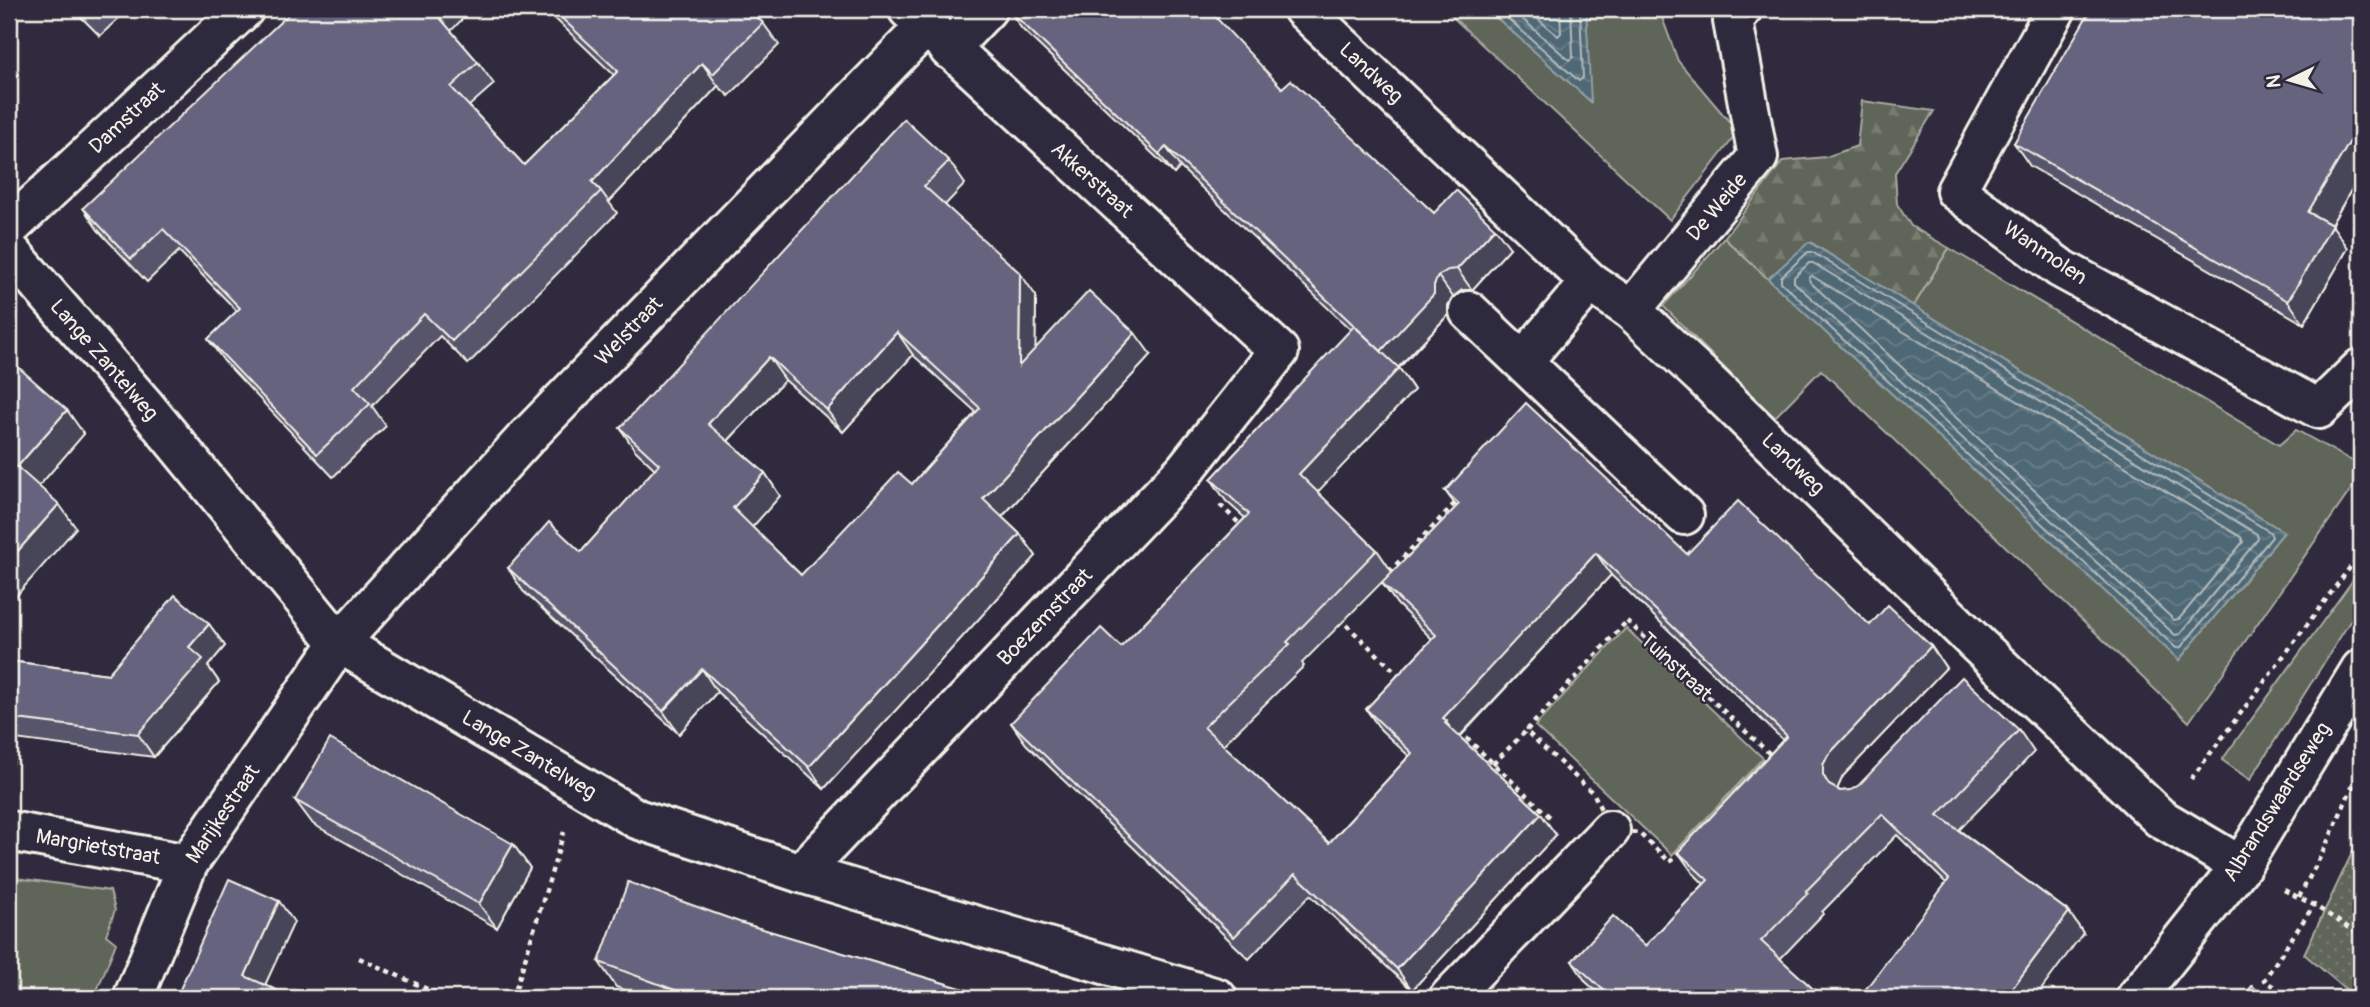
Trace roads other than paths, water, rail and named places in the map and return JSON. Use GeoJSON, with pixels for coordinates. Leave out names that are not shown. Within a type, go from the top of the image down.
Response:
{"type":"FeatureCollection","features":[{"type":"Feature","properties":{"kind":"street","name":"Damstraat"},"geometry":{"type":"LineString","coordinates":[[9,228],[244,9]]}},
{"type":"Feature","properties":{"kind":"street"},"geometry":{"type":"LineString","coordinates":[[927,28],[987,9]]}},
{"type":"Feature","properties":{"kind":"street","name":"Landweg"},"geometry":{"type":"LineString","coordinates":[[1303,9],[1590,282],[1631,310],[1702,376],[2160,818],[2241,866]]}},
{"type":"Feature","properties":{"kind":"street","name":"De Weide"},"geometry":{"type":"LineString","coordinates":[[1631,310],[1758,157],[1733,21],[1742,9]]}},
{"type":"Feature","properties":{"kind":"street","name":"Wanmolen"},"geometry":{"type":"LineString","coordinates":[[2056,9],[1956,191],[2060,268],[2319,409],[2361,368]]}},
{"type":"Feature","properties":{"kind":"street","name":"Akkerstraat"},"geometry":{"type":"LineString","coordinates":[[927,28],[1279,351]]}},
{"type":"Feature","properties":{"kind":"street","name":"Welstraat"},"geometry":{"type":"LineString","coordinates":[[340,643],[524,440],[927,28]]}},
{"type":"Feature","properties":{"kind":"street","name":"Lange Zantelweg"},"geometry":{"type":"LineString","coordinates":[[9,250],[145,406],[340,643],[637,818],[801,873],[1217,998]]}},
{"type":"Feature","properties":{"kind":"street"},"geometry":{"type":"LineString","coordinates":[[1523,361],[1590,282]]}},
{"type":"Feature","properties":{"kind":"street"},"geometry":{"type":"LineString","coordinates":[[1469,311],[1684,515]]}},
{"type":"Feature","properties":{"kind":"street","name":"Boezemstraat"},"geometry":{"type":"LineString","coordinates":[[801,873],[1184,471],[1279,351]]}},
{"type":"Feature","properties":{"kind":"street","name":"Marijkestraat"},"geometry":{"type":"LineString","coordinates":[[132,998],[188,864],[340,643]]}},
{"type":"Feature","properties":{"kind":"street"},"geometry":{"type":"LineString","coordinates":[[1961,684],[1988,654]]}},
{"type":"Feature","properties":{"kind":"street","name":"Albrandswaardseweg"},"geometry":{"type":"LineString","coordinates":[[2136,998],[2241,866],[2361,669]]}},
{"type":"Feature","properties":{"kind":"street","name":"Margrietstraat"},"geometry":{"type":"LineString","coordinates":[[9,831],[188,864]]}},
{"type":"Feature","properties":{"kind":"street"},"geometry":{"type":"LineString","coordinates":[[1449,998],[1599,842]]}},
{"type":"Feature","properties":{"kind":"water"},"geometry":{"type":"Polygon","coordinates":[[[1487,9],[1586,9],[1591,102],[1487,9]]]}},
{"type":"Feature","properties":{"kind":"water"},"geometry":{"type":"Polygon","coordinates":[[[1809,242],[2284,532],[2179,660],[1768,279],[1809,242]]]}}]}
